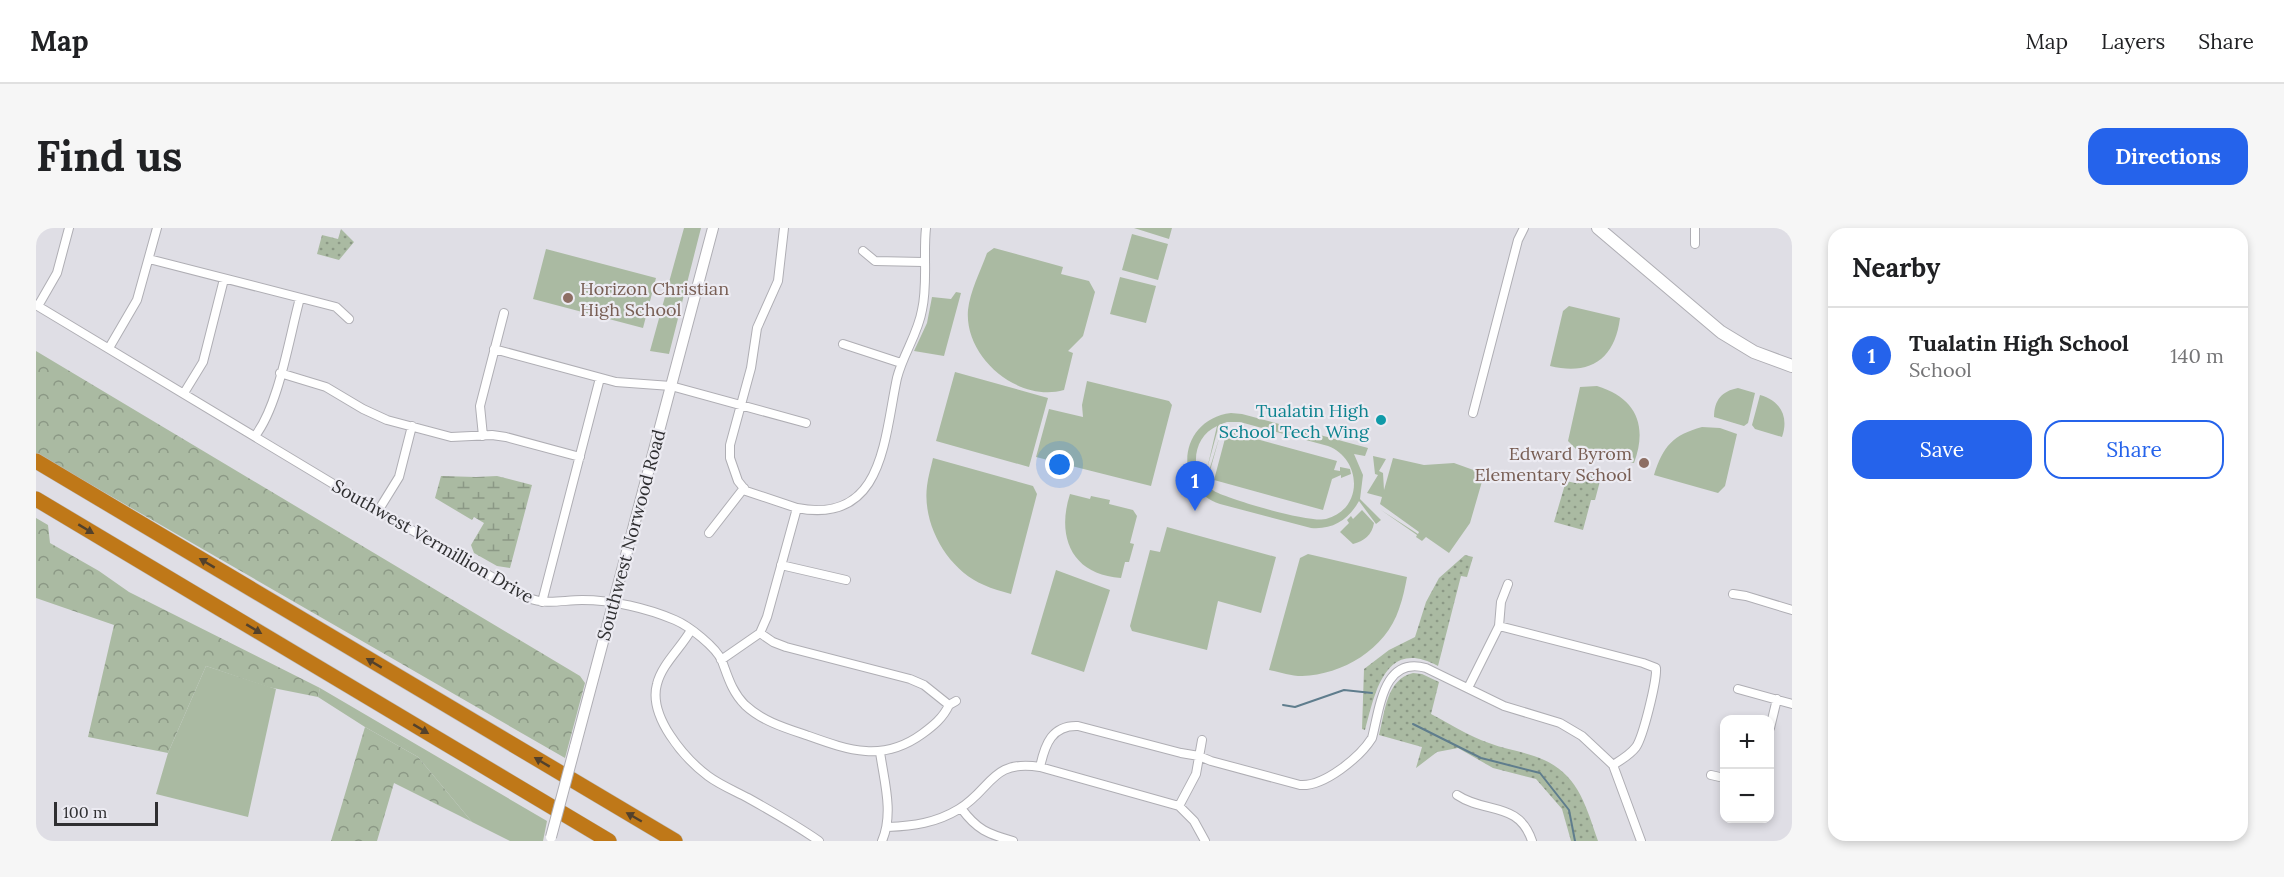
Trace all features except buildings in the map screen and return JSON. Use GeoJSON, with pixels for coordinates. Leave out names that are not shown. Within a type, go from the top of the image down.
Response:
{"type":"FeatureCollection","features":[{"type":"Feature","properties":{"kind":"highway"},"geometry":{"type":"LineString","coordinates":[[36,461],[675,841]]}},
{"type":"Feature","properties":{"kind":"highway"},"geometry":{"type":"LineString","coordinates":[[36,499],[609,841]]}},
{"type":"Feature","properties":{"kind":"main road"},"geometry":{"type":"LineString","coordinates":[[1598,228],[1721,332],[1754,352],[1792,366]]}},
{"type":"Feature","properties":{"kind":"street"},"geometry":{"type":"LineString","coordinates":[[37,305],[57,273],[69,228]]}},
{"type":"Feature","properties":{"kind":"street"},"geometry":{"type":"LineString","coordinates":[[109,348],[137,300],[157,228]]}},
{"type":"Feature","properties":{"kind":"street","name":"Southwest Norwood Road"},"geometry":{"type":"LineString","coordinates":[[550,839],[713,228]]}},
{"type":"Feature","properties":{"kind":"street"},"geometry":{"type":"LineString","coordinates":[[784,228],[778,281],[757,328],[750,368],[730,445],[730,458],[738,481],[754,495],[797,508],[819,511],[839,507],[856,497],[874,477],[879,466],[901,363],[922,312],[926,228]]}},
{"type":"Feature","properties":{"kind":"street"},"geometry":{"type":"LineString","coordinates":[[1473,413],[1518,240],[1524,228]]}},
{"type":"Feature","properties":{"kind":"street"},"geometry":{"type":"LineString","coordinates":[[1695,228],[1695,244]]}},
{"type":"Feature","properties":{"kind":"street"},"geometry":{"type":"LineString","coordinates":[[863,251],[875,261],[923,262]]}},
{"type":"Feature","properties":{"kind":"street"},"geometry":{"type":"LineString","coordinates":[[148,259],[336,307],[350,319]]}},
{"type":"Feature","properties":{"kind":"street"},"geometry":{"type":"LineString","coordinates":[[184,393],[201,366],[225,279]]}},
{"type":"Feature","properties":{"kind":"street"},"geometry":{"type":"LineString","coordinates":[[255,436],[268,417],[300,298]]}},
{"type":"Feature","properties":{"kind":"street","name":"Southwest Vermillion Drive"},"geometry":{"type":"LineString","coordinates":[[37,305],[520,594],[542,602],[581,600],[612,603],[675,620],[702,638],[721,660],[734,691],[745,704],[759,715],[783,727],[847,750],[880,752],[915,740],[945,715],[953,703],[910,679],[786,647],[760,633]]}},
{"type":"Feature","properties":{"kind":"street"},"geometry":{"type":"LineString","coordinates":[[483,436],[480,406],[504,313]]}},
{"type":"Feature","properties":{"kind":"street"},"geometry":{"type":"LineString","coordinates":[[843,344],[901,363]]}},
{"type":"Feature","properties":{"kind":"street"},"geometry":{"type":"LineString","coordinates":[[495,349],[627,384],[651,383],[671,386],[806,423]]}},
{"type":"Feature","properties":{"kind":"street"},"geometry":{"type":"LineString","coordinates":[[280,373],[326,387],[375,415],[412,426],[457,438],[506,437],[580,457]]}},
{"type":"Feature","properties":{"kind":"street"},"geometry":{"type":"LineString","coordinates":[[542,602],[600,378]]}},
{"type":"Feature","properties":{"kind":"street"},"geometry":{"type":"LineString","coordinates":[[378,511],[399,477],[412,426]]}},
{"type":"Feature","properties":{"kind":"street"},"geometry":{"type":"LineString","coordinates":[[710,533],[744,488]]}},
{"type":"Feature","properties":{"kind":"street"},"geometry":{"type":"LineString","coordinates":[[721,660],[760,633],[767,617],[797,508]]}},
{"type":"Feature","properties":{"kind":"street"},"geometry":{"type":"LineString","coordinates":[[781,565],[846,580]]}},
{"type":"Feature","properties":{"kind":"street"},"geometry":{"type":"LineString","coordinates":[[1468,688],[1499,626],[1502,602],[1508,584]]}},
{"type":"Feature","properties":{"kind":"street"},"geometry":{"type":"LineString","coordinates":[[1733,594],[1792,610]]}},
{"type":"Feature","properties":{"kind":"street"},"geometry":{"type":"LineString","coordinates":[[1499,626],[1656,668],[1655,682],[1637,746],[1627,756],[1612,765]]}},
{"type":"Feature","properties":{"kind":"street"},"geometry":{"type":"LineString","coordinates":[[691,630],[660,674],[656,686],[655,699],[658,714],[667,730],[697,767],[710,777],[789,820],[819,841]]}},
{"type":"Feature","properties":{"kind":"street"},"geometry":{"type":"LineString","coordinates":[[1040,766],[1049,739],[1062,728],[1073,726],[1085,727],[1199,756],[1300,786],[1312,785],[1347,765],[1369,743],[1385,689],[1396,673],[1408,666],[1422,667],[1512,709],[1560,723],[1593,745],[1612,765],[1641,841]]}},
{"type":"Feature","properties":{"kind":"street"},"geometry":{"type":"LineString","coordinates":[[1738,689],[1792,704]]}},
{"type":"Feature","properties":{"kind":"street"},"geometry":{"type":"LineString","coordinates":[[1773,715],[1777,699]]}},
{"type":"Feature","properties":{"kind":"street"},"geometry":{"type":"LineString","coordinates":[[1179,806],[1193,781],[1202,740]]}},
{"type":"Feature","properties":{"kind":"street"},"geometry":{"type":"LineString","coordinates":[[880,752],[888,813],[888,827],[882,841]]}},
{"type":"Feature","properties":{"kind":"street"},"geometry":{"type":"LineString","coordinates":[[888,827],[907,826],[935,820],[962,808],[994,776],[1003,770],[1025,764],[1040,766],[1179,806],[1194,821],[1205,841]]}},
{"type":"Feature","properties":{"kind":"street"},"geometry":{"type":"LineString","coordinates":[[1711,775],[1720,777]]}},
{"type":"Feature","properties":{"kind":"street"},"geometry":{"type":"LineString","coordinates":[[1457,795],[1464,800],[1514,815],[1527,827],[1532,841]]}},
{"type":"Feature","properties":{"kind":"street"},"geometry":{"type":"LineString","coordinates":[[962,808],[969,819],[980,829],[1013,841]]}},
{"type":"Feature","properties":{"kind":"green space"},"geometry":{"type":"Polygon","coordinates":[[[684,228],[701,228],[669,354],[650,351],[684,228]]]}},
{"type":"Feature","properties":{"kind":"green space"},"geometry":{"type":"Polygon","coordinates":[[[1134,228],[1172,228],[1169,239],[1134,228]]]}},
{"type":"Feature","properties":{"kind":"green space"},"geometry":{"type":"Polygon","coordinates":[[[341,229],[354,242],[339,260],[317,254],[322,235],[338,239],[341,229]]]}},
{"type":"Feature","properties":{"kind":"green space"},"geometry":{"type":"Polygon","coordinates":[[[1132,234],[1168,244],[1158,280],[1122,270],[1132,234]]]}},
{"type":"Feature","properties":{"kind":"green space"},"geometry":{"type":"Polygon","coordinates":[[[994,248],[1063,267],[1061,274],[1089,281],[1095,292],[1083,336],[1068,351],[1073,353],[1064,390],[1047,392],[1029,390],[1012,383],[984,359],[975,344],[969,327],[969,303],[987,253],[994,248]]]}},
{"type":"Feature","properties":{"kind":"green space"},"geometry":{"type":"Polygon","coordinates":[[[546,249],[656,278],[643,328],[533,299],[546,249]]]}},
{"type":"Feature","properties":{"kind":"green space"},"geometry":{"type":"Polygon","coordinates":[[[1120,277],[1156,286],[1146,323],[1110,314],[1120,277]]]}},
{"type":"Feature","properties":{"kind":"green space"},"geometry":{"type":"Polygon","coordinates":[[[956,292],[961,293],[944,356],[914,351],[927,323],[932,297],[951,299],[956,292]]]}},
{"type":"Feature","properties":{"kind":"green space"},"geometry":{"type":"Polygon","coordinates":[[[1569,306],[1620,318],[1617,332],[1613,344],[1598,361],[1577,368],[1550,366],[1563,311],[1569,306]]]}},
{"type":"Feature","properties":{"kind":"green space"},"geometry":{"type":"Polygon","coordinates":[[[36,351],[580,676],[585,683],[565,758],[36,453],[36,351]]]}},
{"type":"Feature","properties":{"kind":"green space"},"geometry":{"type":"Polygon","coordinates":[[[955,372],[1048,398],[1029,467],[936,441],[955,372]]]}},
{"type":"Feature","properties":{"kind":"green space"},"geometry":{"type":"Polygon","coordinates":[[[1087,381],[1169,401],[1172,405],[1151,486],[1036,457],[1049,409],[1083,417],[1082,405],[1087,381]]]}},
{"type":"Feature","properties":{"kind":"green space"},"geometry":{"type":"Polygon","coordinates":[[[1597,386],[1621,398],[1630,406],[1635,415],[1640,437],[1634,463],[1576,449],[1568,441],[1580,387],[1597,386]]]}},
{"type":"Feature","properties":{"kind":"green space"},"geometry":{"type":"Polygon","coordinates":[[[1738,388],[1755,393],[1748,423],[1744,426],[1714,417],[1720,397],[1738,388]]]}},
{"type":"Feature","properties":{"kind":"green space"},"geometry":{"type":"Polygon","coordinates":[[[1760,395],[1773,401],[1781,411],[1784,417],[1782,437],[1755,429],[1752,425],[1760,395]]]}},
{"type":"Feature","properties":{"kind":"green space"},"geometry":{"type":"Polygon","coordinates":[[[1231,413],[1242,414],[1368,448],[1365,456],[1354,454],[1363,475],[1360,499],[1381,520],[1376,524],[1359,501],[1340,522],[1326,527],[1311,528],[1220,504],[1204,495],[1194,483],[1188,469],[1188,454],[1192,440],[1200,427],[1214,418],[1231,413]],[[1227,422],[1219,425],[1207,469],[1217,426],[1199,444],[1197,468],[1205,484],[1220,435],[1206,485],[1236,500],[1304,518],[1326,519],[1338,514],[1347,505],[1354,484],[1347,461],[1339,452],[1328,446],[1240,422],[1227,422]]]}},
{"type":"Feature","properties":{"kind":"green space"},"geometry":{"type":"Polygon","coordinates":[[[1702,427],[1720,428],[1737,434],[1725,486],[1718,493],[1654,475],[1661,456],[1670,443],[1702,427]]]}},
{"type":"Feature","properties":{"kind":"green space"},"geometry":{"type":"Polygon","coordinates":[[[1227,431],[1337,461],[1334,470],[1340,471],[1340,467],[1350,469],[1351,474],[1332,479],[1323,510],[1214,480],[1227,431]]]}},
{"type":"Feature","properties":{"kind":"green space"},"geometry":{"type":"Polygon","coordinates":[[[1373,456],[1386,459],[1379,471],[1383,473],[1384,490],[1393,458],[1424,465],[1454,463],[1479,472],[1483,478],[1470,523],[1449,553],[1426,537],[1422,541],[1416,537],[1417,535],[1381,510],[1418,534],[1419,532],[1380,504],[1382,497],[1367,493],[1378,475],[1375,474],[1373,456]]]}},
{"type":"Feature","properties":{"kind":"green space"},"geometry":{"type":"Polygon","coordinates":[[[933,458],[1033,486],[1037,494],[1011,594],[971,578],[959,569],[940,544],[933,531],[927,501],[927,483],[933,458]]]}},
{"type":"Feature","properties":{"kind":"green space"},"geometry":{"type":"Polygon","coordinates":[[[1578,470],[1601,477],[1595,500],[1591,500],[1583,530],[1554,522],[1566,481],[1575,483],[1578,470]]]}},
{"type":"Feature","properties":{"kind":"green space"},"geometry":{"type":"Polygon","coordinates":[[[441,476],[497,476],[532,485],[510,568],[497,566],[474,553],[471,545],[484,523],[474,517],[472,520],[435,498],[441,476]]]}},
{"type":"Feature","properties":{"kind":"green space"},"geometry":{"type":"Polygon","coordinates":[[[1070,494],[1090,499],[1091,496],[1110,500],[1109,504],[1133,510],[1137,516],[1130,543],[1134,544],[1129,562],[1125,562],[1121,578],[1090,570],[1072,551],[1065,525],[1070,494]]]}},
{"type":"Feature","properties":{"kind":"green space"},"geometry":{"type":"Polygon","coordinates":[[[1362,510],[1374,523],[1373,527],[1367,537],[1353,544],[1340,532],[1349,523],[1347,520],[1351,516],[1353,519],[1362,510]]]}},
{"type":"Feature","properties":{"kind":"green space"},"geometry":{"type":"Polygon","coordinates":[[[36,518],[48,525],[50,543],[99,571],[129,592],[320,688],[318,697],[268,687],[206,666],[168,753],[88,737],[114,625],[36,598],[36,518]]]}},
{"type":"Feature","properties":{"kind":"green space"},"geometry":{"type":"Polygon","coordinates":[[[1167,527],[1276,557],[1261,613],[1218,601],[1207,650],[1132,631],[1130,626],[1150,550],[1160,552],[1167,527]]]}},
{"type":"Feature","properties":{"kind":"green space"},"geometry":{"type":"Polygon","coordinates":[[[1308,554],[1407,577],[1400,605],[1393,623],[1384,636],[1373,648],[1347,665],[1332,671],[1302,676],[1269,670],[1300,558],[1308,554]]]}},
{"type":"Feature","properties":{"kind":"green space"},"geometry":{"type":"Polygon","coordinates":[[[1465,555],[1473,557],[1467,577],[1461,576],[1438,666],[1420,659],[1406,659],[1394,664],[1385,673],[1373,700],[1365,730],[1362,729],[1364,669],[1389,650],[1415,637],[1426,602],[1439,578],[1465,555]]]}},
{"type":"Feature","properties":{"kind":"green space"},"geometry":{"type":"Polygon","coordinates":[[[1056,570],[1110,590],[1084,672],[1031,654],[1056,570]]]}},
{"type":"Feature","properties":{"kind":"green space"},"geometry":{"type":"Polygon","coordinates":[[[206,666],[276,689],[248,817],[156,794],[168,753],[206,666]]]}},
{"type":"Feature","properties":{"kind":"green space"},"geometry":{"type":"Polygon","coordinates":[[[1413,673],[1422,674],[1439,682],[1431,714],[1482,740],[1549,762],[1570,779],[1589,814],[1598,841],[1571,841],[1562,809],[1536,779],[1493,768],[1458,748],[1437,752],[1416,768],[1422,747],[1379,735],[1385,707],[1392,689],[1404,676],[1413,673]]]}},
{"type":"Feature","properties":{"kind":"green space"},"geometry":{"type":"Polygon","coordinates":[[[320,688],[547,821],[543,841],[510,841],[472,822],[418,757],[318,697],[320,688]]]}},
{"type":"Feature","properties":{"kind":"green space"},"geometry":{"type":"Polygon","coordinates":[[[365,727],[418,757],[472,822],[394,783],[377,841],[331,841],[365,727]]]}},
{"type":"Feature","properties":{"kind":"waterway"},"geometry":{"type":"LineString","coordinates":[[1283,705],[1295,707],[1344,690],[1372,693]]}},
{"type":"Feature","properties":{"kind":"waterway"},"geometry":{"type":"LineString","coordinates":[[1413,724],[1481,758],[1540,773],[1569,810],[1575,841]]}},
{"type":"Feature","properties":{"kind":"place","name":"Horizon Christian High School"},"geometry":{"type":"Point","coordinates":[568,298]}},
{"type":"Feature","properties":{"kind":"place","name":"Tualatin High School Tech Wing"},"geometry":{"type":"Point","coordinates":[1381,420]}},
{"type":"Feature","properties":{"kind":"place","name":"Edward Byrom Elementary School"},"geometry":{"type":"Point","coordinates":[1644,463]}},
{"type":"Feature","properties":{"kind":"place","name":"Tualatin High School"},"geometry":{"type":"Point","coordinates":[1195,511]}}]}
